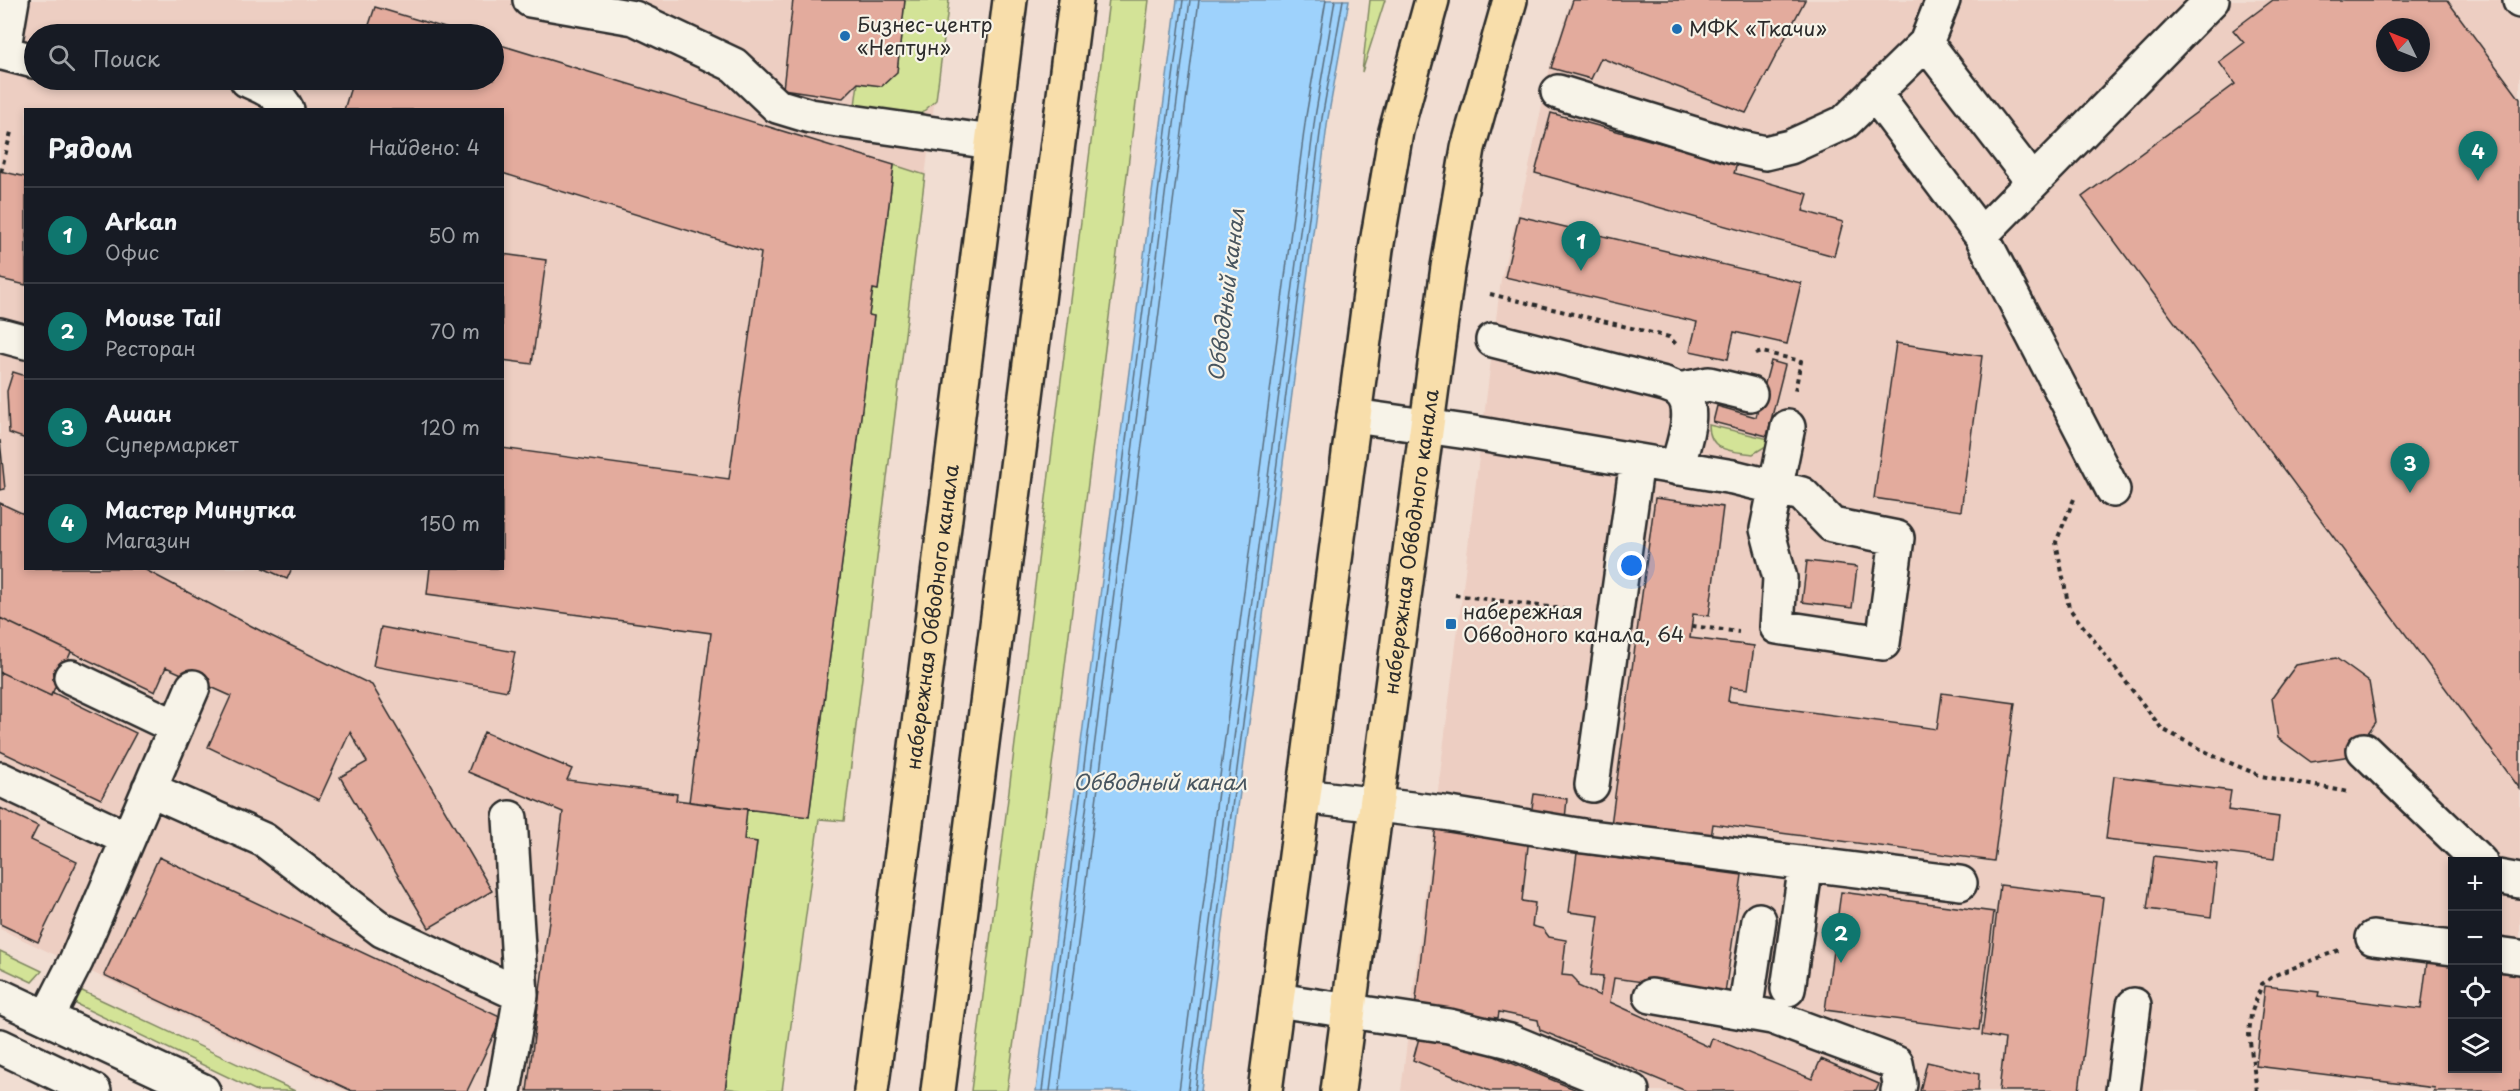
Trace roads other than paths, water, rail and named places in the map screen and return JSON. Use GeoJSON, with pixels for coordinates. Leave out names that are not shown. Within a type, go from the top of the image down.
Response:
{"type":"FeatureCollection","features":[{"type":"Feature","properties":{"kind":"main road","name":"набережная Обводного канала"},"geometry":{"type":"LineString","coordinates":[[871,1091],[1010,0]]}},
{"type":"Feature","properties":{"kind":"main road"},"geometry":{"type":"LineString","coordinates":[[938,1091],[1076,0]]}},
{"type":"Feature","properties":{"kind":"main road"},"geometry":{"type":"LineString","coordinates":[[1265,1091],[1376,249],[1396,131],[1432,0]]}},
{"type":"Feature","properties":{"kind":"main road","name":"набережная Обводного канала"},"geometry":{"type":"LineString","coordinates":[[1338,1091],[1448,267],[1468,148],[1510,0]]}},
{"type":"Feature","properties":{"kind":"street"},"geometry":{"type":"LineString","coordinates":[[12,0],[1,53],[24,59]]}},
{"type":"Feature","properties":{"kind":"street"},"geometry":{"type":"LineString","coordinates":[[531,0],[634,18],[734,65],[777,106],[810,116],[991,142]]}},
{"type":"Feature","properties":{"kind":"street"},"geometry":{"type":"LineString","coordinates":[[1558,92],[1733,146],[1765,153],[1790,147],[1845,122],[1926,43],[1943,0]]}},
{"type":"Feature","properties":{"kind":"street"},"geometry":{"type":"LineString","coordinates":[[1981,235],[2211,0]]}},
{"type":"Feature","properties":{"kind":"street"},"geometry":{"type":"LineString","coordinates":[[1926,43],[2033,182]]}},
{"type":"Feature","properties":{"kind":"street"},"geometry":{"type":"LineString","coordinates":[[269,90],[283,102],[286,108]]}},
{"type":"Feature","properties":{"kind":"street"},"geometry":{"type":"LineString","coordinates":[[1874,93],[1981,235],[2113,490]]}},
{"type":"Feature","properties":{"kind":"street"},"geometry":{"type":"LineString","coordinates":[[0,335],[24,341]]}},
{"type":"Feature","properties":{"kind":"street"},"geometry":{"type":"LineString","coordinates":[[1493,340],[1665,384],[1679,390],[1688,402],[1688,420],[1677,468]]}},
{"type":"Feature","properties":{"kind":"street"},"geometry":{"type":"LineString","coordinates":[[1679,390],[1709,384],[1750,394]]}},
{"type":"Feature","properties":{"kind":"street"},"geometry":{"type":"LineString","coordinates":[[1354,416],[1426,425],[1733,477],[1775,488],[1802,494],[1832,525],[1897,538],[1883,643],[1777,627],[1780,578],[1767,529],[1775,488],[1788,427]]}},
{"type":"Feature","properties":{"kind":"street"},"geometry":{"type":"LineString","coordinates":[[1592,785],[1637,461]]}},
{"type":"Feature","properties":{"kind":"street"},"geometry":{"type":"LineString","coordinates":[[71,677],[176,727]]}},
{"type":"Feature","properties":{"kind":"street"},"geometry":{"type":"LineString","coordinates":[[47,1018],[76,961],[193,687]]}},
{"type":"Feature","properties":{"kind":"street"},"geometry":{"type":"LineString","coordinates":[[2364,750],[2476,857]]}},
{"type":"Feature","properties":{"kind":"street"},"geometry":{"type":"LineString","coordinates":[[0,779],[128,839]]}},
{"type":"Feature","properties":{"kind":"street"},"geometry":{"type":"LineString","coordinates":[[149,789],[264,840],[382,930],[521,995]]}},
{"type":"Feature","properties":{"kind":"street"},"geometry":{"type":"LineString","coordinates":[[1304,796],[1444,813],[1583,836],[1960,883]]}},
{"type":"Feature","properties":{"kind":"street"},"geometry":{"type":"LineString","coordinates":[[504,1091],[521,995],[510,818]]}},
{"type":"Feature","properties":{"kind":"street"},"geometry":{"type":"LineString","coordinates":[[1788,989],[1806,864]]}},
{"type":"Feature","properties":{"kind":"street"},"geometry":{"type":"LineString","coordinates":[[2502,878],[2520,881]]}},
{"type":"Feature","properties":{"kind":"street"},"geometry":{"type":"LineString","coordinates":[[1746,1012],[1759,920]]}},
{"type":"Feature","properties":{"kind":"street"},"geometry":{"type":"LineString","coordinates":[[2373,938],[2448,947]]}},
{"type":"Feature","properties":{"kind":"street"},"geometry":{"type":"LineString","coordinates":[[2502,955],[2520,957]]}},
{"type":"Feature","properties":{"kind":"street"},"geometry":{"type":"LineString","coordinates":[[0,996],[203,1091]]}},
{"type":"Feature","properties":{"kind":"street"},"geometry":{"type":"LineString","coordinates":[[1651,996],[1772,1017],[1856,1061],[1896,1063],[1900,1084],[1898,1091]]}},
{"type":"Feature","properties":{"kind":"street"},"geometry":{"type":"LineString","coordinates":[[1277,1000],[1449,1026],[1510,1041],[1632,1091]]}},
{"type":"Feature","properties":{"kind":"street"},"geometry":{"type":"LineString","coordinates":[[2123,1091],[2134,1005]]}},
{"type":"Feature","properties":{"kind":"street"},"geometry":{"type":"LineString","coordinates":[[0,1046],[94,1091]]}},
{"type":"Feature","properties":{"kind":"water","name":"Обводный канал"},"geometry":{"type":"Polygon","coordinates":[[[1177,0],[1349,0],[1328,118],[1201,1091],[1036,1091],[1177,0]]]}},
{"type":"Feature","properties":{"kind":"place","name":"МФК «Ткачи»"},"geometry":{"type":"Point","coordinates":[1677,29]}},
{"type":"Feature","properties":{"kind":"place","name":"Бизнес-центр «Нептун»"},"geometry":{"type":"Point","coordinates":[845,36]}},
{"type":"Feature","properties":{"kind":"place","name":"Мастер Минутка"},"geometry":{"type":"Point","coordinates":[2478,181]}},
{"type":"Feature","properties":{"kind":"place","name":"Arkan"},"geometry":{"type":"Point","coordinates":[1581,271]}},
{"type":"Feature","properties":{"kind":"place","name":"Ашан"},"geometry":{"type":"Point","coordinates":[2410,493]}},
{"type":"Feature","properties":{"kind":"place","name":"набережная Обводного канала, 64"},"geometry":{"type":"Point","coordinates":[1451,624]}},
{"type":"Feature","properties":{"kind":"place","name":"Mouse Tail"},"geometry":{"type":"Point","coordinates":[1841,963]}}]}
